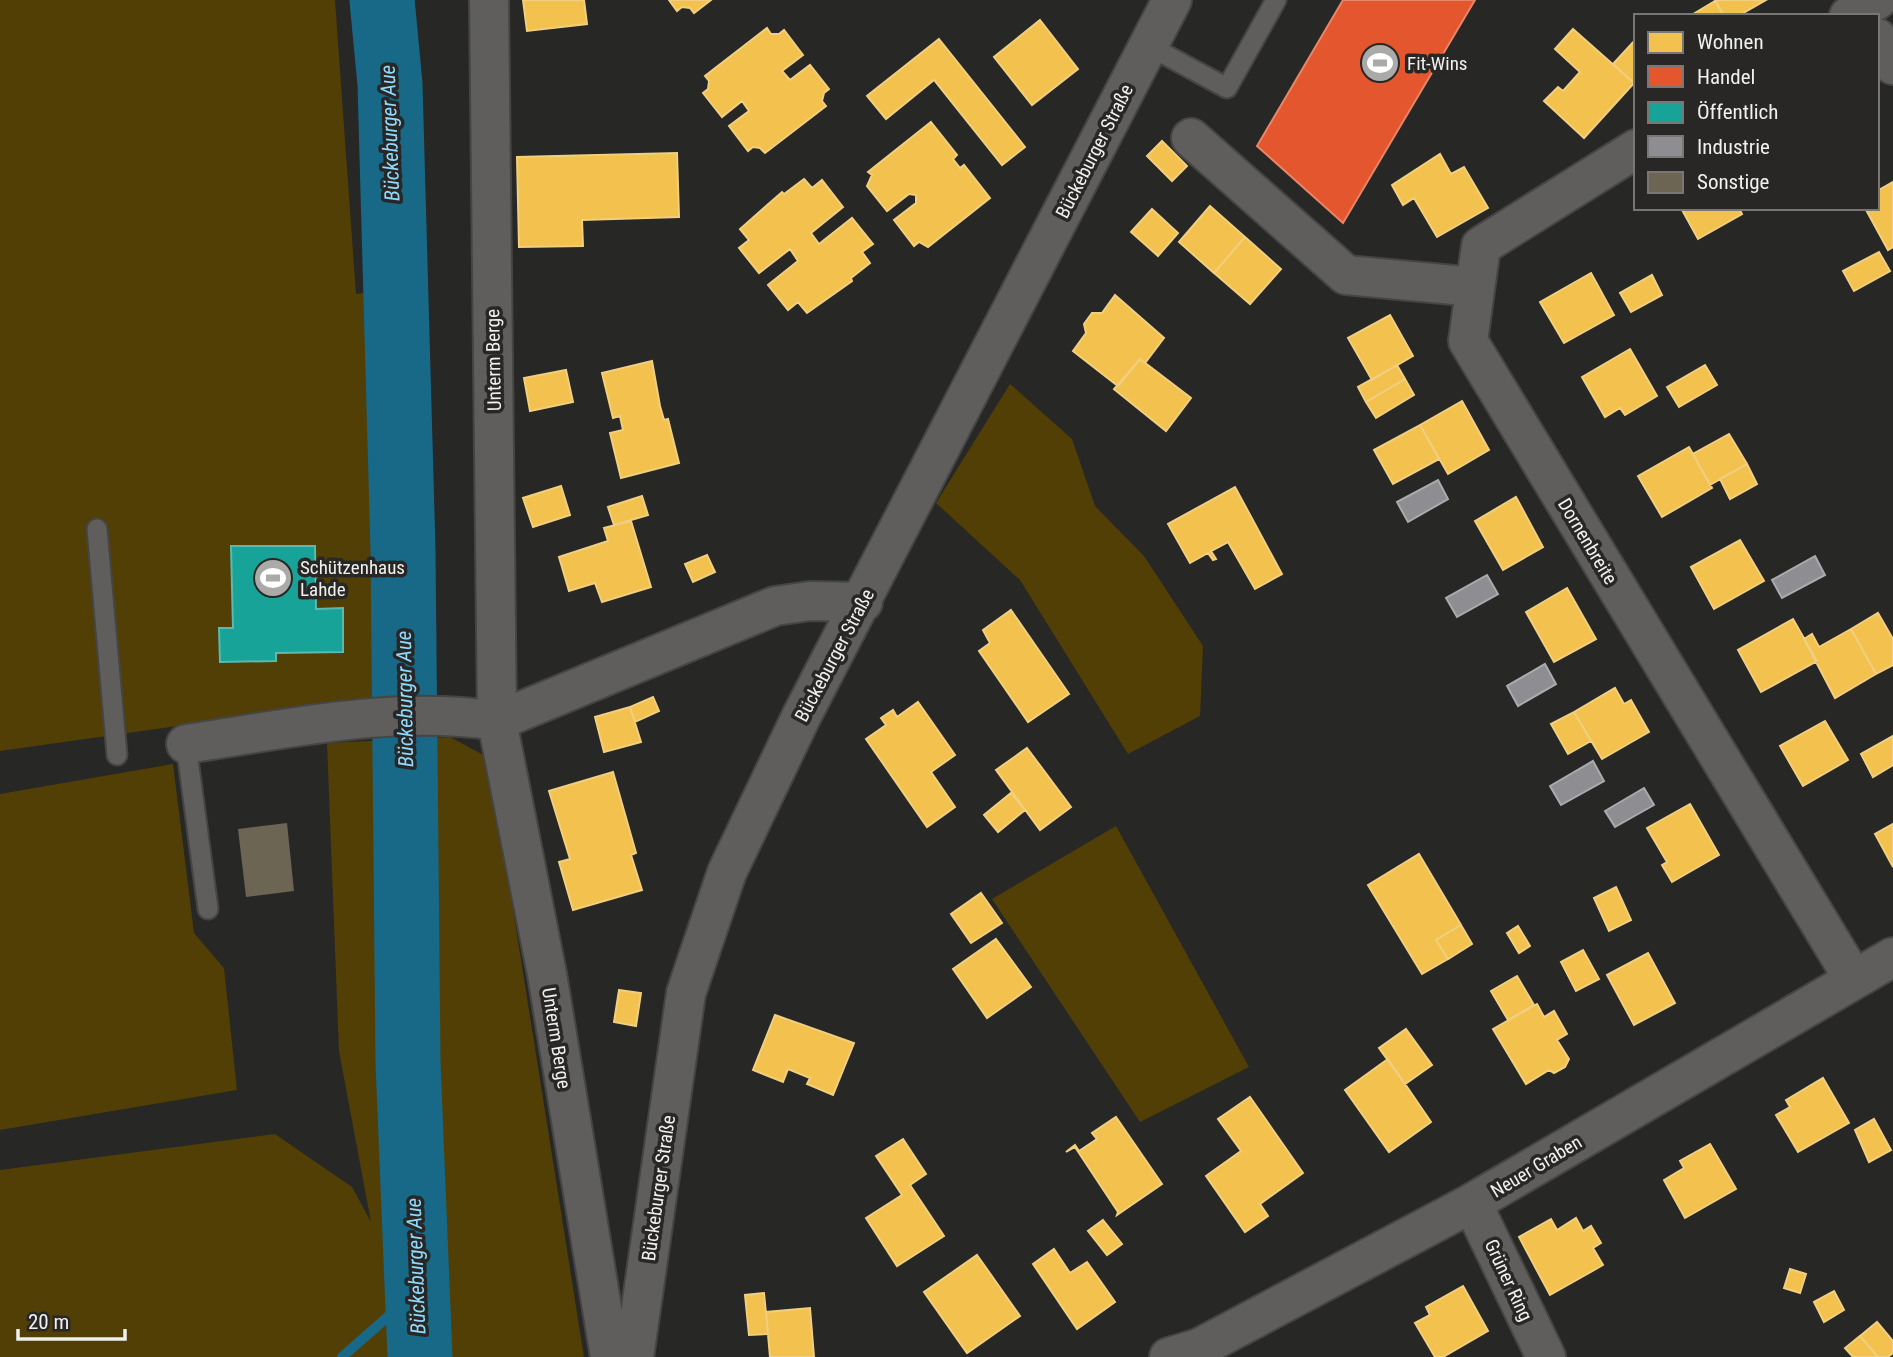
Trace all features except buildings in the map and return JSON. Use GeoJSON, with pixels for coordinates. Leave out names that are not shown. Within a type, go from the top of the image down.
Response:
{"type":"FeatureCollection","features":[{"type":"Feature","properties":{"kind":"street","name":"Unterm Berge"},"geometry":{"type":"LineString","coordinates":[[489,0],[480,718],[547,974],[610,1357]]}},
{"type":"Feature","properties":{"kind":"street","name":"Bückeburger Straße"},"geometry":{"type":"LineString","coordinates":[[634,1357],[685,993],[727,872],[801,717],[863,602],[1172,0]]}},
{"type":"Feature","properties":{"kind":"street"},"geometry":{"type":"LineString","coordinates":[[1879,40],[1893,65]]}},
{"type":"Feature","properties":{"kind":"street"},"geometry":{"type":"LineString","coordinates":[[1191,138],[1346,275],[1475,286]]}},
{"type":"Feature","properties":{"kind":"street","name":"Dornenbreite"},"geometry":{"type":"LineString","coordinates":[[1634,150],[1481,246],[1468,341],[1853,978]]}},
{"type":"Feature","properties":{"kind":"street"},"geometry":{"type":"LineString","coordinates":[[186,744],[358,718],[480,718],[775,606],[810,601],[863,602]]}},
{"type":"Feature","properties":{"kind":"street","name":"Neuer Graben"},"geometry":{"type":"LineString","coordinates":[[1169,1357],[1199,1348],[1472,1203],[1893,957]]}},
{"type":"Feature","properties":{"kind":"street","name":"Grüner Ring"},"geometry":{"type":"LineString","coordinates":[[1472,1203],[1546,1357]]}},
{"type":"Feature","properties":{"kind":"lane"},"geometry":{"type":"LineString","coordinates":[[1149,46],[1227,88],[1276,0]]}},
{"type":"Feature","properties":{"kind":"lane"},"geometry":{"type":"LineString","coordinates":[[97,529],[117,755]]}},
{"type":"Feature","properties":{"kind":"lane"},"geometry":{"type":"LineString","coordinates":[[186,744],[208,909]]}},
{"type":"Feature","properties":{"kind":"shaded area"},"geometry":{"type":"Polygon","coordinates":[[[0,0],[335,0],[356,294],[395,288],[401,704],[213,721],[0,751],[0,0]]]}},
{"type":"Feature","properties":{"kind":"shaded area"},"geometry":{"type":"Polygon","coordinates":[[[1010,384],[1072,439],[1095,506],[1144,556],[1203,646],[1200,716],[1128,754],[1020,580],[936,503],[1010,384]]]}},
{"type":"Feature","properties":{"kind":"shaded area"},"geometry":{"type":"Polygon","coordinates":[[[450,737],[489,758],[584,1357],[0,1357],[0,1170],[275,1134],[352,1187],[371,1222],[339,1051],[327,743],[450,737]]]}},
{"type":"Feature","properties":{"kind":"shaded area"},"geometry":{"type":"Polygon","coordinates":[[[173,764],[194,933],[224,968],[237,1090],[0,1130],[0,794],[173,764]]]}},
{"type":"Feature","properties":{"kind":"shaded area"},"geometry":{"type":"Polygon","coordinates":[[[1116,826],[1249,1067],[1140,1122],[992,899],[1116,826]]]}},
{"type":"Feature","properties":{"kind":"waterway","name":"Bückeburger Aue"},"geometry":{"type":"LineString","coordinates":[[382,0],[390,84],[403,550],[408,1063],[420,1357]]}},
{"type":"Feature","properties":{"kind":"waterway"},"geometry":{"type":"LineString","coordinates":[[342,1357],[417,1291]]}},
{"type":"Feature","properties":{"kind":"place","name":"Fit-Wins"},"geometry":{"type":"Point","coordinates":[1380,63]}},
{"type":"Feature","properties":{"kind":"place","name":"Schützenhaus Lahde"},"geometry":{"type":"Point","coordinates":[273,578]}}]}
